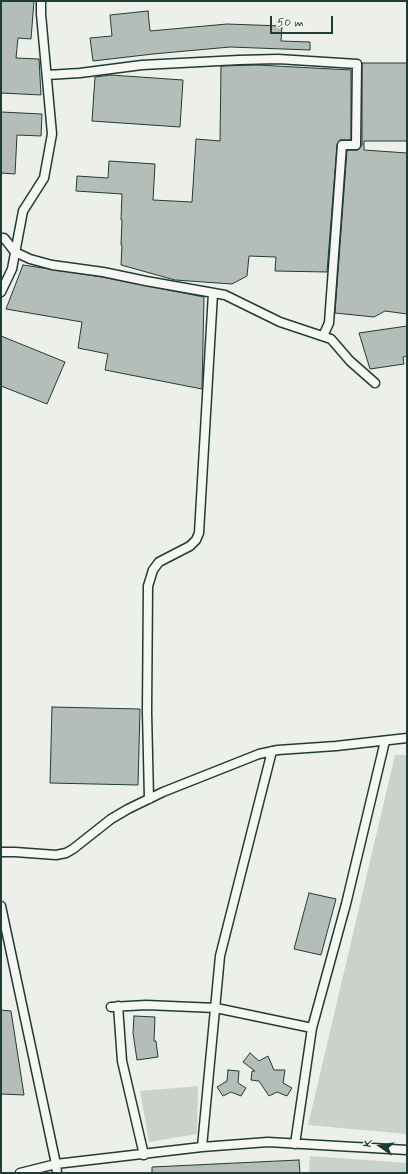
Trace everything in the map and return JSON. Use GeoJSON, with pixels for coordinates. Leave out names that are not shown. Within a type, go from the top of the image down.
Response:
{"type":"FeatureCollection","features":[{"type":"Feature","properties":{"kind":"street"},"geometry":{"type":"LineString","coordinates":[[1,292],[12,269],[23,211],[44,178],[52,134],[41,1]]}},
{"type":"Feature","properties":{"kind":"street"},"geometry":{"type":"LineString","coordinates":[[47,75],[80,73],[142,65],[238,60],[278,59],[358,64],[356,145],[342,145],[329,323],[323,336]]}},
{"type":"Feature","properties":{"kind":"street"},"geometry":{"type":"LineString","coordinates":[[1,238],[4,238],[15,252],[30,259],[52,265],[103,272],[225,295],[280,322],[331,338],[350,361],[375,383]]}},
{"type":"Feature","properties":{"kind":"street"},"geometry":{"type":"LineString","coordinates":[[149,799],[147,712],[148,586],[153,570],[159,562],[190,546],[196,540],[199,533],[213,293]]}},
{"type":"Feature","properties":{"kind":"street"},"geometry":{"type":"LineString","coordinates":[[1,852],[56,855],[66,853],[111,819],[128,809],[234,763],[259,754],[272,751],[407,738]]}},
{"type":"Feature","properties":{"kind":"street"},"geometry":{"type":"LineString","coordinates":[[295,1144],[312,1028],[346,904],[385,741]]}},
{"type":"Feature","properties":{"kind":"street"},"geometry":{"type":"LineString","coordinates":[[202,1147],[220,956],[272,751]]}},
{"type":"Feature","properties":{"kind":"street"},"geometry":{"type":"LineString","coordinates":[[1,906],[57,1173]]}},
{"type":"Feature","properties":{"kind":"street"},"geometry":{"type":"LineString","coordinates":[[144,1155],[122,1061],[115,1007],[146,1005],[216,1008],[312,1028]]}},
{"type":"Feature","properties":{"kind":"street"},"geometry":{"type":"LineString","coordinates":[[20,1173],[56,1164],[144,1155],[202,1147],[268,1142],[407,1150]]}},
{"type":"Feature","properties":{"kind":"shaded area"},"geometry":{"type":"Polygon","coordinates":[[[395,755],[407,755],[407,1134],[308,1125],[395,755]]]}},
{"type":"Feature","properties":{"kind":"shaded area"},"geometry":{"type":"Polygon","coordinates":[[[198,1086],[197,1134],[149,1142],[140,1091],[198,1086]]]}},
{"type":"Feature","properties":{"kind":"shaded area"},"geometry":{"type":"Polygon","coordinates":[[[310,1156],[407,1163],[407,1173],[309,1173],[310,1156]]]}},
{"type":"Feature","properties":{"kind":"building"},"geometry":{"type":"Polygon","coordinates":[[[1,1],[34,1],[31,39],[18,38],[16,58],[39,59],[41,95],[1,93],[1,1]]]}},
{"type":"Feature","properties":{"kind":"building"},"geometry":{"type":"Polygon","coordinates":[[[148,11],[150,31],[227,24],[282,26],[281,41],[310,42],[310,50],[230,47],[93,61],[90,38],[112,36],[110,15],[148,11]]]}},
{"type":"Feature","properties":{"kind":"building"},"geometry":{"type":"Polygon","coordinates":[[[362,63],[407,63],[407,141],[364,141],[364,150],[407,153],[407,314],[385,311],[374,317],[335,313],[347,150],[358,150],[362,145],[362,63]]]}},
{"type":"Feature","properties":{"kind":"building"},"geometry":{"type":"Polygon","coordinates":[[[257,65],[351,70],[351,140],[340,140],[337,145],[327,272],[275,271],[276,257],[249,256],[247,276],[232,284],[175,280],[121,265],[122,194],[76,191],[77,176],[108,178],[109,161],[155,164],[153,200],[192,202],[196,139],[220,141],[221,66],[257,65]]]}},
{"type":"Feature","properties":{"kind":"building"},"geometry":{"type":"Polygon","coordinates":[[[111,75],[183,80],[180,127],[92,121],[95,77],[111,75]]]}},
{"type":"Feature","properties":{"kind":"building"},"geometry":{"type":"Polygon","coordinates":[[[1,112],[42,114],[41,136],[17,135],[15,174],[1,173],[1,112]]]}},
{"type":"Feature","properties":{"kind":"building"},"geometry":{"type":"Polygon","coordinates":[[[23,265],[102,277],[204,297],[202,389],[105,370],[108,354],[78,348],[82,322],[6,309],[23,265]]]}},
{"type":"Feature","properties":{"kind":"building"},"geometry":{"type":"Polygon","coordinates":[[[407,326],[407,356],[403,357],[404,364],[370,369],[359,333],[407,326]]]}},
{"type":"Feature","properties":{"kind":"building"},"geometry":{"type":"Polygon","coordinates":[[[1,336],[65,362],[47,404],[1,386],[1,336]]]}},
{"type":"Feature","properties":{"kind":"building"},"geometry":{"type":"Polygon","coordinates":[[[52,707],[140,709],[138,785],[50,783],[52,707]]]}},
{"type":"Feature","properties":{"kind":"building"},"geometry":{"type":"Polygon","coordinates":[[[309,893],[336,899],[321,955],[294,949],[309,893]]]}},
{"type":"Feature","properties":{"kind":"building"},"geometry":{"type":"Polygon","coordinates":[[[1,1010],[11,1011],[24,1095],[1,1094],[1,1010]]]}},
{"type":"Feature","properties":{"kind":"building"},"geometry":{"type":"Polygon","coordinates":[[[134,1016],[155,1017],[154,1041],[156,1041],[158,1057],[137,1060],[133,1033],[134,1016]]]}},
{"type":"Feature","properties":{"kind":"building"},"geometry":{"type":"Polygon","coordinates":[[[250,1053],[259,1061],[268,1056],[274,1070],[285,1070],[283,1083],[292,1088],[287,1096],[277,1092],[269,1096],[259,1081],[251,1080],[252,1071],[255,1071],[243,1062],[250,1053]]]}},
{"type":"Feature","properties":{"kind":"building"},"geometry":{"type":"Polygon","coordinates":[[[228,1070],[239,1071],[238,1083],[246,1088],[241,1096],[231,1092],[223,1096],[217,1087],[227,1081],[228,1070]]]}},
{"type":"Feature","properties":{"kind":"building"},"geometry":{"type":"Polygon","coordinates":[[[299,1160],[300,1173],[152,1173],[152,1167],[299,1160]]]}}]}
